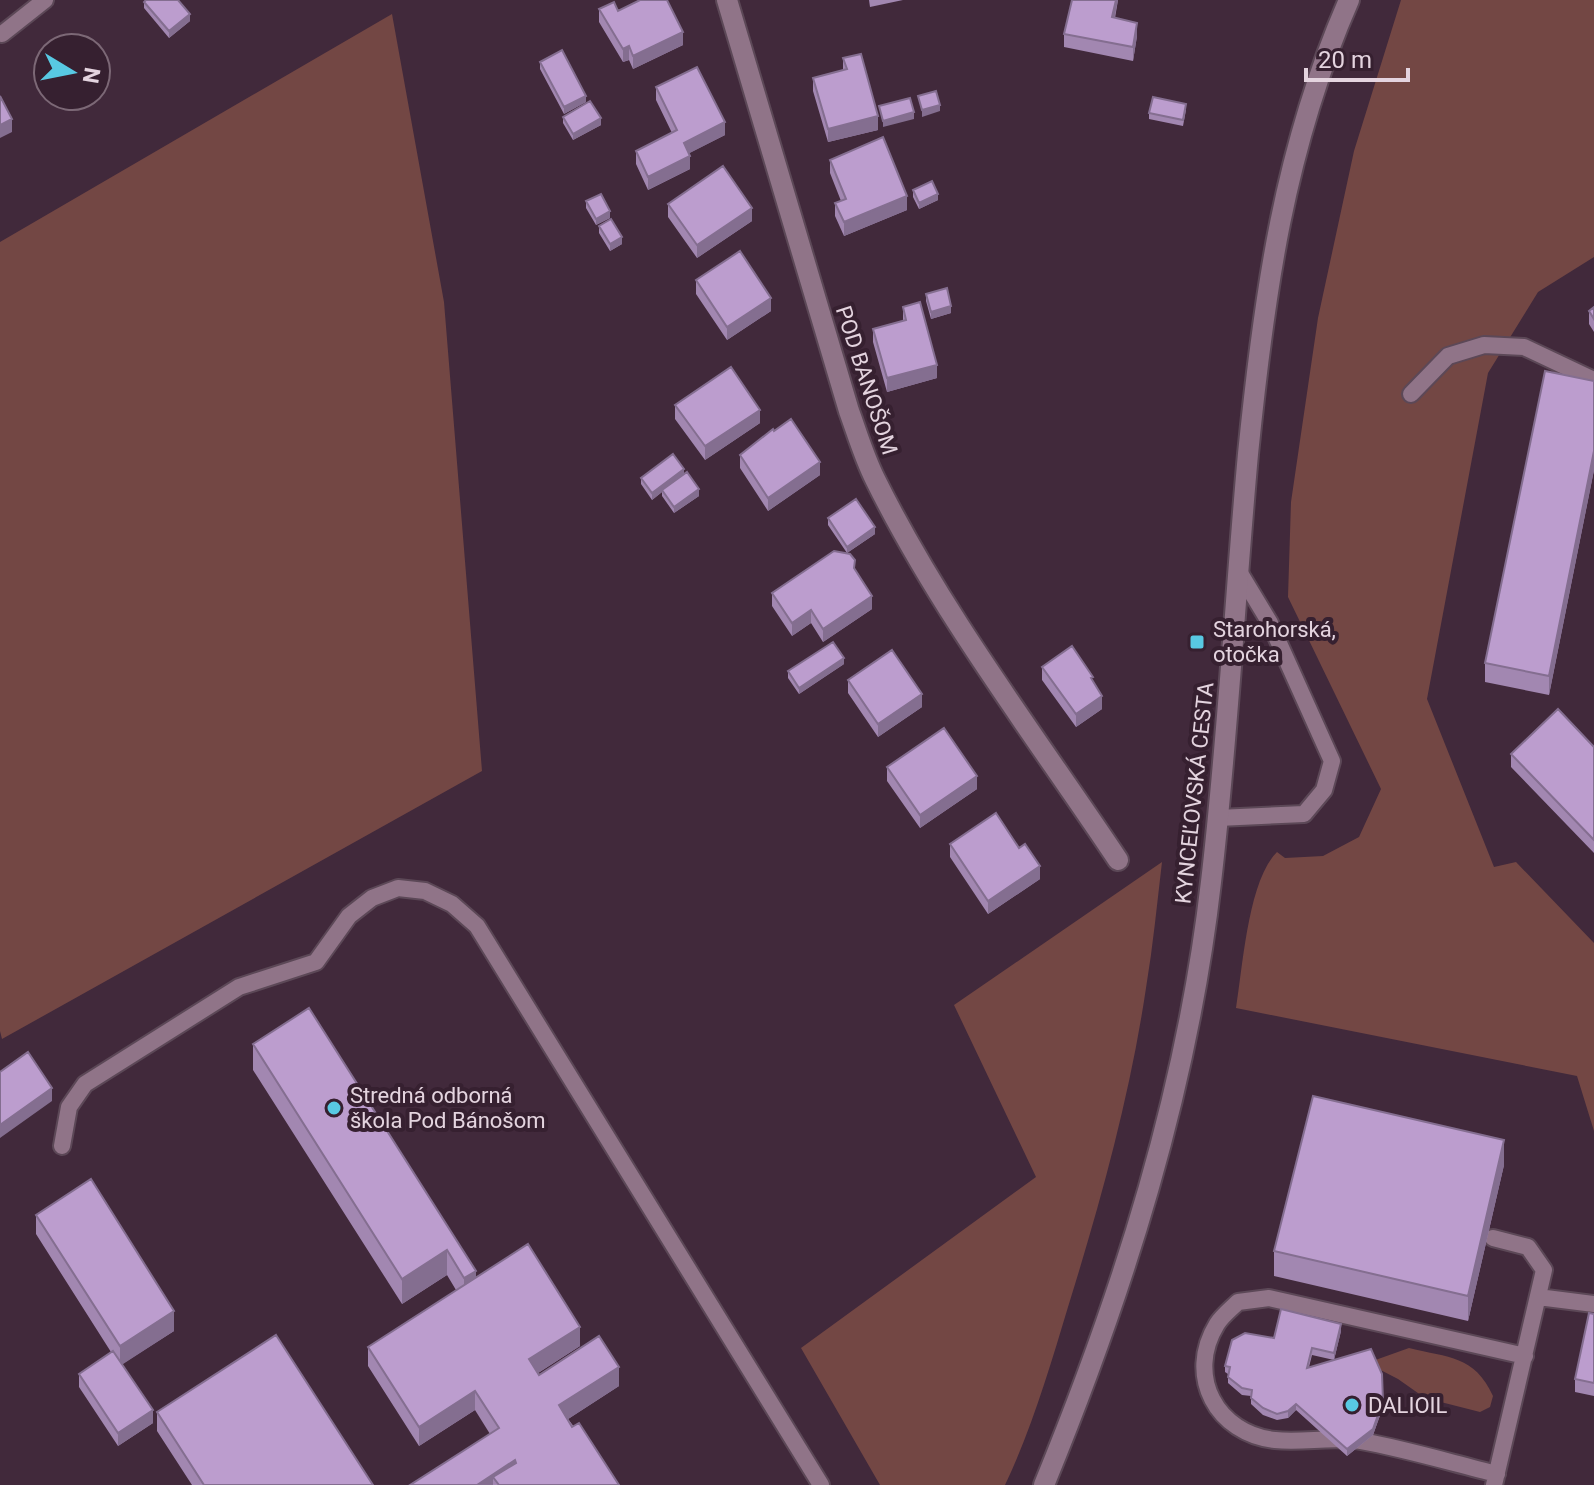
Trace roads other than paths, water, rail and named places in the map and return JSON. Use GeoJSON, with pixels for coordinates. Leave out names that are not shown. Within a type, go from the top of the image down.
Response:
{"type":"FeatureCollection","features":[{"type":"Feature","properties":{"kind":"street","name":"POD BANOŠOM"},"geometry":{"type":"LineString","coordinates":[[727,0],[849,411],[874,477],[908,540],[975,648],[1118,860]]}},
{"type":"Feature","properties":{"kind":"street","name":"KYNCEĽOVSKÁ CESTA"},"geometry":{"type":"LineString","coordinates":[[1044,1485],[1096,1352],[1150,1189],[1172,1108],[1201,956],[1218,818],[1256,373],[1271,265],[1284,195],[1307,111],[1349,0]]}},
{"type":"Feature","properties":{"kind":"lane"},"geometry":{"type":"LineString","coordinates":[[2,34],[45,0]]}},
{"type":"Feature","properties":{"kind":"lane"},"geometry":{"type":"LineString","coordinates":[[1411,394],[1448,356],[1484,345],[1524,347],[1594,380]]}},
{"type":"Feature","properties":{"kind":"lane"},"geometry":{"type":"LineString","coordinates":[[1218,818],[1304,814],[1324,790],[1332,761],[1270,623],[1238,570]]}},
{"type":"Feature","properties":{"kind":"lane"},"geometry":{"type":"LineString","coordinates":[[62,1146],[69,1107],[85,1084],[239,987],[316,962],[349,916],[372,898],[398,888],[425,891],[439,897],[477,926],[821,1485]]}},
{"type":"Feature","properties":{"kind":"lane"},"geometry":{"type":"LineString","coordinates":[[1493,1238],[1528,1247],[1544,1270],[1525,1356],[1496,1480],[1359,1441],[1276,1440],[1246,1433],[1224,1416],[1205,1388],[1204,1359],[1217,1324],[1238,1302],[1269,1298],[1525,1356]]}},
{"type":"Feature","properties":{"kind":"lane"},"geometry":{"type":"LineString","coordinates":[[1538,1297],[1594,1304]]}},
{"type":"Feature","properties":{"kind":"place","name":"Starohorská, otočka"},"geometry":{"type":"Point","coordinates":[1197,642]}},
{"type":"Feature","properties":{"kind":"place","name":"Stredná odborná škola Pod Bánošom"},"geometry":{"type":"Point","coordinates":[334,1108]}},
{"type":"Feature","properties":{"kind":"place","name":"DALIOIL"},"geometry":{"type":"Point","coordinates":[1352,1405]}}]}
